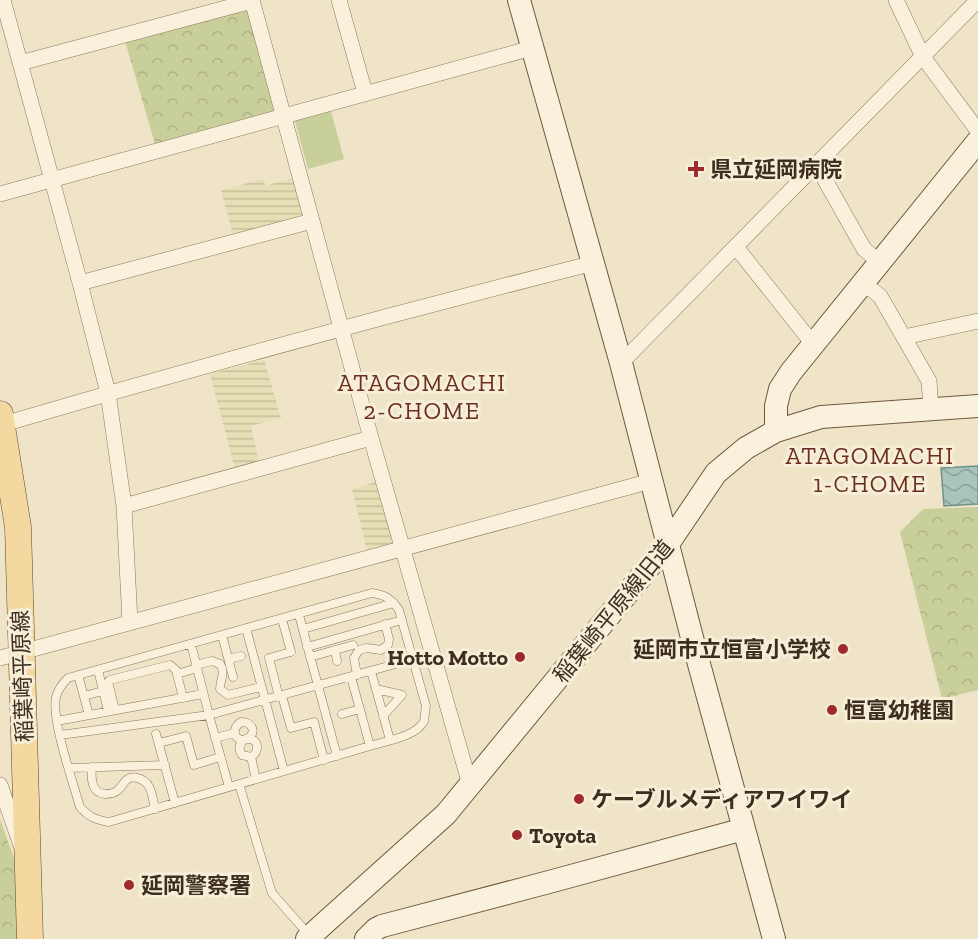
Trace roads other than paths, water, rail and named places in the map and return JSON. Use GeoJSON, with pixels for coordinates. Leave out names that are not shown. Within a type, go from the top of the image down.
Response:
{"type":"FeatureCollection","features":[{"type":"Feature","properties":{"kind":"main road","name":"稲葉崎平原線"},"geometry":{"type":"LineString","coordinates":[[1,421],[18,527],[11,655],[27,865],[30,939]]}},
{"type":"Feature","properties":{"kind":"street"},"geometry":{"type":"LineString","coordinates":[[3,0],[108,393],[124,506],[130,622]]}},
{"type":"Feature","properties":{"kind":"street"},"geometry":{"type":"LineString","coordinates":[[20,63],[252,0],[371,438],[470,785]]}},
{"type":"Feature","properties":{"kind":"street"},"geometry":{"type":"LineString","coordinates":[[339,0],[365,93]]}},
{"type":"Feature","properties":{"kind":"street"},"geometry":{"type":"LineString","coordinates":[[519,0],[594,263],[774,939]]}},
{"type":"Feature","properties":{"kind":"street"},"geometry":{"type":"LineString","coordinates":[[896,0],[923,57],[978,131]]}},
{"type":"Feature","properties":{"kind":"street"},"geometry":{"type":"LineString","coordinates":[[621,363],[978,0]]}},
{"type":"Feature","properties":{"kind":"street"},"geometry":{"type":"LineString","coordinates":[[0,194],[532,48]]}},
{"type":"Feature","properties":{"kind":"street"},"geometry":{"type":"LineString","coordinates":[[776,431],[776,405],[780,388],[978,141]]}},
{"type":"Feature","properties":{"kind":"street"},"geometry":{"type":"LineString","coordinates":[[816,164],[864,249],[879,262]]}},
{"type":"Feature","properties":{"kind":"street"},"geometry":{"type":"LineString","coordinates":[[80,283],[312,221]]}},
{"type":"Feature","properties":{"kind":"street"},"geometry":{"type":"LineString","coordinates":[[736,247],[813,344]]}},
{"type":"Feature","properties":{"kind":"street"},"geometry":{"type":"LineString","coordinates":[[1,421],[594,263]]}},
{"type":"Feature","properties":{"kind":"street"},"geometry":{"type":"LineString","coordinates":[[863,283],[880,296],[929,381],[931,409]]}},
{"type":"Feature","properties":{"kind":"street"},"geometry":{"type":"LineString","coordinates":[[904,337],[978,321]]}},
{"type":"Feature","properties":{"kind":"street","name":"稲葉崎平原線旧道"},"geometry":{"type":"LineString","coordinates":[[308,938],[446,814],[668,544],[716,473],[747,448],[776,431],[821,417],[978,406]]}},
{"type":"Feature","properties":{"kind":"street"},"geometry":{"type":"LineString","coordinates":[[124,506],[371,438]]}},
{"type":"Feature","properties":{"kind":"street"},"geometry":{"type":"LineString","coordinates":[[11,655],[651,481]]}},
{"type":"Feature","properties":{"kind":"street"},"geometry":{"type":"LineString","coordinates":[[0,785],[27,865]]}},
{"type":"Feature","properties":{"kind":"street"},"geometry":{"type":"LineString","coordinates":[[366,939],[376,929],[382,932],[744,829]]}},
{"type":"Feature","properties":{"kind":"lane"},"geometry":{"type":"LineString","coordinates":[[372,593],[384,594],[394,603],[399,610],[426,706],[424,720],[417,729],[410,734],[324,760],[109,822],[96,820],[80,807],[54,708],[60,687],[68,678],[299,615],[372,593]]}},
{"type":"Feature","properties":{"kind":"lane"},"geometry":{"type":"LineString","coordinates":[[303,629],[394,603]]}},
{"type":"Feature","properties":{"kind":"lane"},"geometry":{"type":"LineString","coordinates":[[299,615],[337,756]]}},
{"type":"Feature","properties":{"kind":"lane"},"geometry":{"type":"LineString","coordinates":[[282,619],[291,652],[269,658],[291,728],[314,722],[324,760]]}},
{"type":"Feature","properties":{"kind":"lane"},"geometry":{"type":"LineString","coordinates":[[307,647],[402,620]]}},
{"type":"Feature","properties":{"kind":"lane"},"geometry":{"type":"LineString","coordinates":[[370,746],[354,676],[354,658],[358,650],[367,648],[381,650],[388,645],[389,639],[385,624]]}},
{"type":"Feature","properties":{"kind":"lane"},"geometry":{"type":"LineString","coordinates":[[246,628],[284,771]]}},
{"type":"Feature","properties":{"kind":"lane"},"geometry":{"type":"LineString","coordinates":[[222,635],[233,677]]}},
{"type":"Feature","properties":{"kind":"lane"},"geometry":{"type":"LineString","coordinates":[[191,644],[229,787]]}},
{"type":"Feature","properties":{"kind":"lane"},"geometry":{"type":"LineString","coordinates":[[310,657],[353,645]]}},
{"type":"Feature","properties":{"kind":"lane"},"geometry":{"type":"LineString","coordinates":[[335,650],[337,661]]}},
{"type":"Feature","properties":{"kind":"lane"},"geometry":{"type":"LineString","coordinates":[[229,659],[241,656]]}},
{"type":"Feature","properties":{"kind":"lane"},"geometry":{"type":"LineString","coordinates":[[60,735],[209,715],[414,659]]}},
{"type":"Feature","properties":{"kind":"lane"},"geometry":{"type":"LineString","coordinates":[[177,674],[212,661],[220,664],[223,669],[220,688],[224,693],[228,695],[261,687]]}},
{"type":"Feature","properties":{"kind":"lane"},"geometry":{"type":"LineString","coordinates":[[112,711],[108,682],[170,665],[176,670],[183,698]]}},
{"type":"Feature","properties":{"kind":"lane"},"geometry":{"type":"LineString","coordinates":[[98,670],[103,691],[112,711]]}},
{"type":"Feature","properties":{"kind":"lane"},"geometry":{"type":"LineString","coordinates":[[371,672],[390,740]]}},
{"type":"Feature","properties":{"kind":"lane"},"geometry":{"type":"LineString","coordinates":[[78,675],[89,715]]}},
{"type":"Feature","properties":{"kind":"lane"},"geometry":{"type":"LineString","coordinates":[[376,690],[402,695],[383,716]]}},
{"type":"Feature","properties":{"kind":"lane"},"geometry":{"type":"LineString","coordinates":[[84,696],[103,691]]}},
{"type":"Feature","properties":{"kind":"lane"},"geometry":{"type":"LineString","coordinates":[[57,721],[203,694]]}},
{"type":"Feature","properties":{"kind":"lane"},"geometry":{"type":"LineString","coordinates":[[342,714],[360,709]]}},
{"type":"Feature","properties":{"kind":"lane"},"geometry":{"type":"LineString","coordinates":[[235,733],[235,728],[239,723],[247,722],[252,726],[252,735],[246,740],[240,744],[240,750],[242,755],[251,757],[256,754],[258,748],[256,742],[253,740],[246,740],[239,738],[235,733]]}},
{"type":"Feature","properties":{"kind":"lane"},"geometry":{"type":"LineString","coordinates":[[215,738],[235,733]]}},
{"type":"Feature","properties":{"kind":"lane"},"geometry":{"type":"LineString","coordinates":[[156,734],[175,803]]}},
{"type":"Feature","properties":{"kind":"lane"},"geometry":{"type":"LineString","coordinates":[[159,743],[186,736],[194,765],[220,757]]}},
{"type":"Feature","properties":{"kind":"lane"},"geometry":{"type":"LineString","coordinates":[[251,757],[256,779]]}},
{"type":"Feature","properties":{"kind":"lane"},"geometry":{"type":"LineString","coordinates":[[69,768],[165,765]]}},
{"type":"Feature","properties":{"kind":"lane"},"geometry":{"type":"LineString","coordinates":[[92,767],[93,786],[100,793],[115,792],[126,780],[132,778],[144,780],[149,785],[155,808]]}},
{"type":"Feature","properties":{"kind":"lane"},"geometry":{"type":"LineString","coordinates":[[239,784],[272,894],[308,938]]}},
{"type":"Feature","properties":{"kind":"water"},"geometry":{"type":"Polygon","coordinates":[[[978,466],[978,504],[944,506],[941,468],[978,466]]]}},
{"type":"Feature","properties":{"kind":"place","name":"県立延岡病院"},"geometry":{"type":"Point","coordinates":[696,169]}},
{"type":"Feature","properties":{"kind":"place","name":"延岡市立恒富小学校"},"geometry":{"type":"Point","coordinates":[843,649]}},
{"type":"Feature","properties":{"kind":"place","name":"Hotto Motto"},"geometry":{"type":"Point","coordinates":[520,657]}},
{"type":"Feature","properties":{"kind":"place","name":"恒富幼稚園"},"geometry":{"type":"Point","coordinates":[832,710]}},
{"type":"Feature","properties":{"kind":"place","name":"ケーブルメディアワイワイ"},"geometry":{"type":"Point","coordinates":[579,799]}},
{"type":"Feature","properties":{"kind":"place","name":"Toyota"},"geometry":{"type":"Point","coordinates":[517,835]}},
{"type":"Feature","properties":{"kind":"place","name":"延岡警察署"},"geometry":{"type":"Point","coordinates":[129,885]}},
{"type":"Feature","properties":{"kind":"district","name":"ATAGOMACHI 2-CHOME"},"geometry":{"type":"Point","coordinates":[422,397]}},
{"type":"Feature","properties":{"kind":"district","name":"ATAGOMACHI 1-CHOME"},"geometry":{"type":"Point","coordinates":[870,470]}}]}
